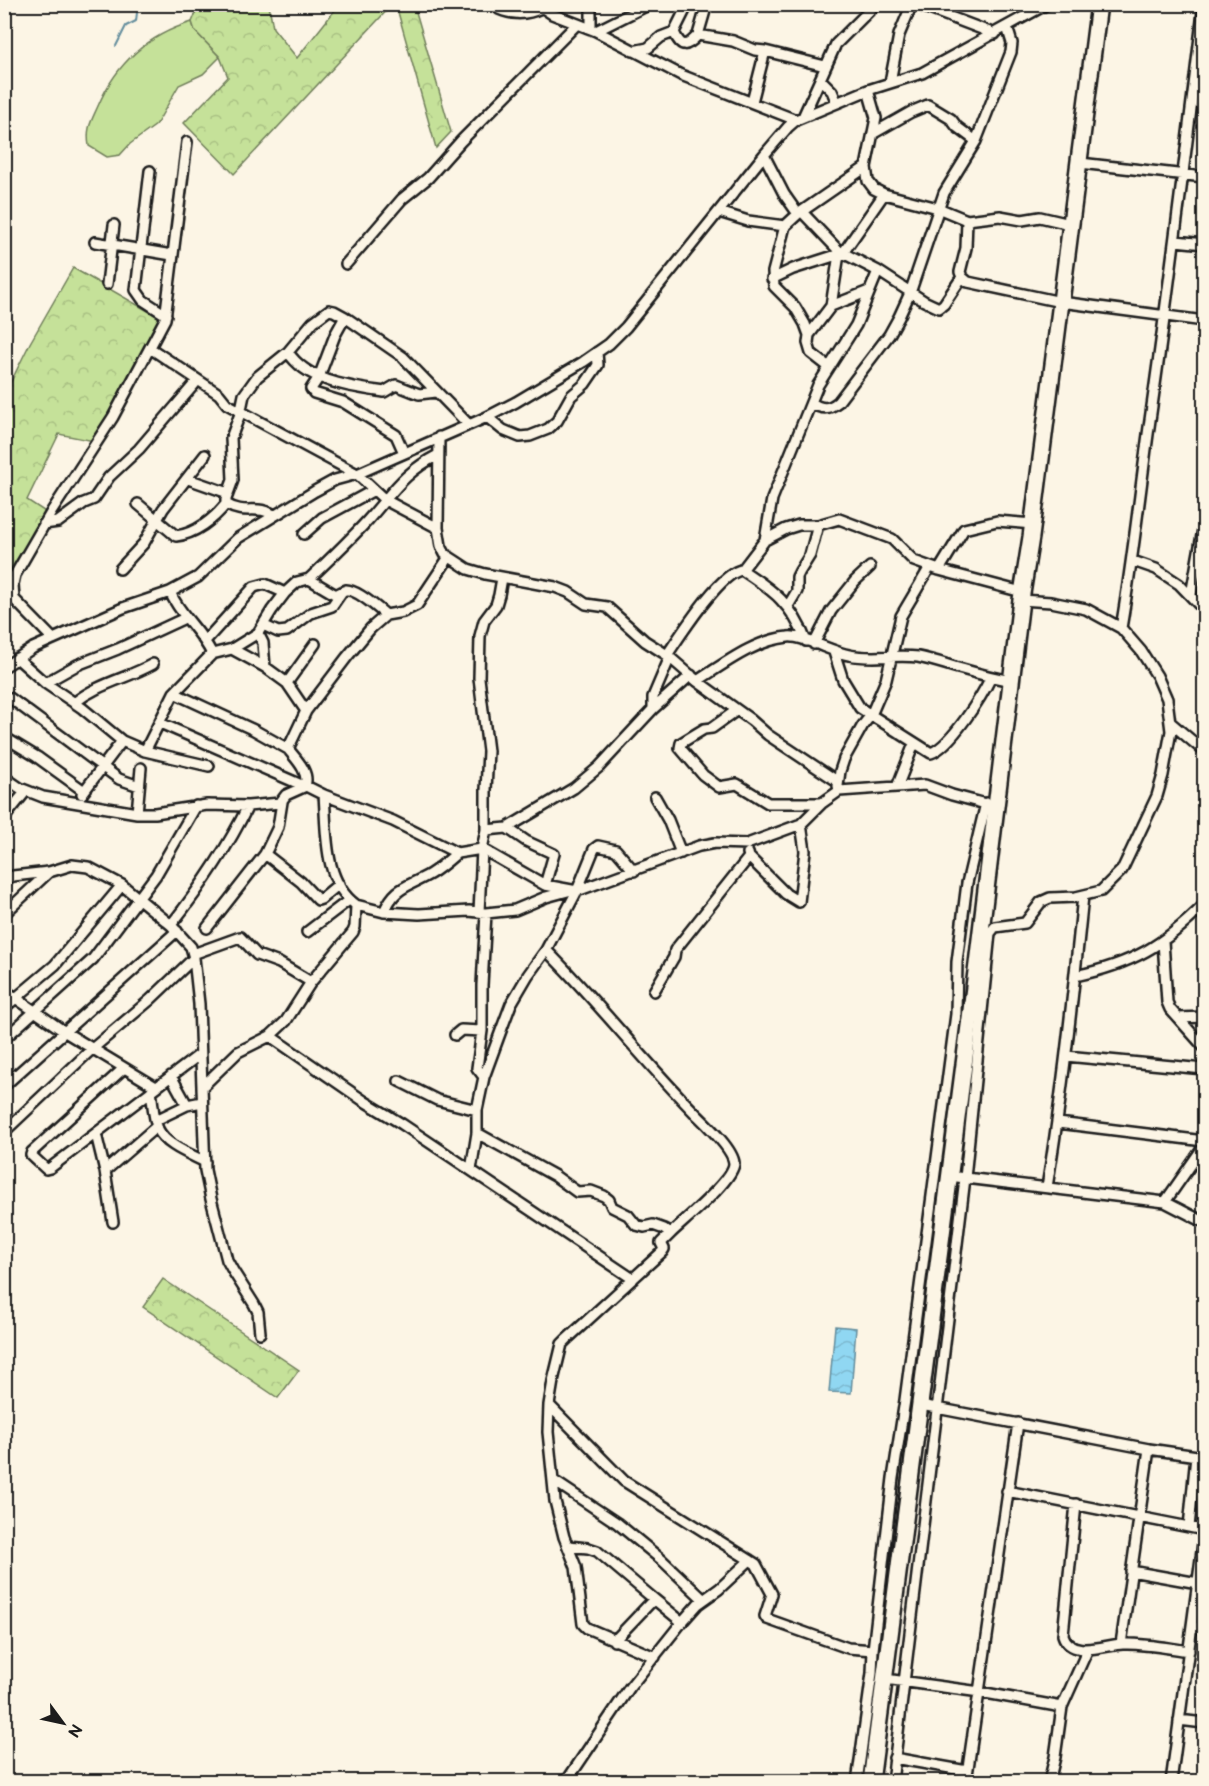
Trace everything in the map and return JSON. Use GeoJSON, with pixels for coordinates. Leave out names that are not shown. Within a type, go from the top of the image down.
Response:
{"type":"FeatureCollection","features":[{"type":"Feature","properties":{"kind":"highway"},"geometry":{"type":"LineString","coordinates":[[871,1782],[928,1407],[949,1176],[991,805],[1012,681],[1021,596],[1033,524],[1099,4]]}},
{"type":"Feature","properties":{"kind":"street"},"geometry":{"type":"LineString","coordinates":[[496,4],[502,11],[519,14],[533,12],[539,6],[552,14],[593,30],[681,75],[799,119]]}},
{"type":"Feature","properties":{"kind":"street"},"geometry":{"type":"LineString","coordinates":[[552,14],[558,4]]}},
{"type":"Feature","properties":{"kind":"street"},"geometry":{"type":"LineString","coordinates":[[591,4],[593,30]]}},
{"type":"Feature","properties":{"kind":"street"},"geometry":{"type":"LineString","coordinates":[[593,30],[650,4]]}},
{"type":"Feature","properties":{"kind":"street"},"geometry":{"type":"LineString","coordinates":[[633,51],[648,48],[661,37],[674,32],[688,4]]}},
{"type":"Feature","properties":{"kind":"street"},"geometry":{"type":"LineString","coordinates":[[674,32],[679,42],[690,44],[698,35],[707,4]]}},
{"type":"Feature","properties":{"kind":"street"},"geometry":{"type":"LineString","coordinates":[[799,119],[836,44],[876,4]]}},
{"type":"Feature","properties":{"kind":"street"},"geometry":{"type":"LineString","coordinates":[[890,82],[899,36],[914,4],[936,9],[995,34]]}},
{"type":"Feature","properties":{"kind":"street"},"geometry":{"type":"LineString","coordinates":[[1121,628],[1133,561],[1176,241],[1204,4]]}},
{"type":"Feature","properties":{"kind":"street"},"geometry":{"type":"LineString","coordinates":[[4,667],[53,639],[123,608],[170,592],[198,577],[238,538],[331,481],[357,474],[487,417],[547,384],[609,344],[626,327],[788,127],[799,119],[867,90],[922,73],[995,34],[1042,5]]}},
{"type":"Feature","properties":{"kind":"street"},"geometry":{"type":"LineString","coordinates":[[346,264],[402,199],[433,174],[461,141],[577,24]]}},
{"type":"Feature","properties":{"kind":"street"},"geometry":{"type":"LineString","coordinates":[[811,403],[827,409],[841,399],[889,334],[910,293],[946,188],[976,141],[1011,52],[1012,43],[1007,27]]}},
{"type":"Feature","properties":{"kind":"street"},"geometry":{"type":"LineString","coordinates":[[698,35],[733,41],[754,50],[825,66]]}},
{"type":"Feature","properties":{"kind":"street"},"geometry":{"type":"LineString","coordinates":[[752,102],[765,51]]}},
{"type":"Feature","properties":{"kind":"street"},"geometry":{"type":"LineString","coordinates":[[819,79],[832,91],[837,103]]}},
{"type":"Feature","properties":{"kind":"street"},"geometry":{"type":"LineString","coordinates":[[867,90],[876,118],[866,167],[870,185],[884,194],[938,208],[967,220],[1000,216],[1022,220],[1040,217],[1071,224]]}},
{"type":"Feature","properties":{"kind":"street"},"geometry":{"type":"LineString","coordinates":[[874,133],[928,105],[951,119],[957,127],[976,141]]}},
{"type":"Feature","properties":{"kind":"street"},"geometry":{"type":"LineString","coordinates":[[53,639],[14,599],[15,575],[113,417],[166,315],[187,142]]}},
{"type":"Feature","properties":{"kind":"street"},"geometry":{"type":"LineString","coordinates":[[764,155],[784,194],[841,253],[878,271],[910,293],[939,308],[962,278]]}},
{"type":"Feature","properties":{"kind":"street"},"geometry":{"type":"LineString","coordinates":[[1080,163],[1204,177]]}},
{"type":"Feature","properties":{"kind":"street"},"geometry":{"type":"LineString","coordinates":[[829,367],[811,353],[808,343],[809,335],[801,316],[774,286],[772,279],[785,226],[866,167]]}},
{"type":"Feature","properties":{"kind":"street"},"geometry":{"type":"LineString","coordinates":[[150,171],[137,292],[149,305],[166,315]]}},
{"type":"Feature","properties":{"kind":"street"},"geometry":{"type":"LineString","coordinates":[[809,335],[831,306],[841,253],[884,194]]}},
{"type":"Feature","properties":{"kind":"street"},"geometry":{"type":"LineString","coordinates":[[719,212],[748,220],[785,226]]}},
{"type":"Feature","properties":{"kind":"street"},"geometry":{"type":"LineString","coordinates":[[967,220],[966,248],[960,272],[962,278],[968,282],[1061,302],[1204,321]]}},
{"type":"Feature","properties":{"kind":"street"},"geometry":{"type":"LineString","coordinates":[[107,284],[114,225]]}},
{"type":"Feature","properties":{"kind":"street"},"geometry":{"type":"LineString","coordinates":[[1176,241],[1204,244]]}},
{"type":"Feature","properties":{"kind":"street"},"geometry":{"type":"LineString","coordinates":[[94,242],[172,255]]}},
{"type":"Feature","properties":{"kind":"street"},"geometry":{"type":"LineString","coordinates":[[772,279],[793,269],[841,253]]}},
{"type":"Feature","properties":{"kind":"street"},"geometry":{"type":"LineString","coordinates":[[765,540],[770,505],[818,385],[856,325],[878,271]]}},
{"type":"Feature","properties":{"kind":"street"},"geometry":{"type":"LineString","coordinates":[[831,306],[869,291]]}},
{"type":"Feature","properties":{"kind":"street"},"geometry":{"type":"LineString","coordinates":[[138,504],[172,534],[180,536],[207,522],[226,504],[233,480],[231,438],[242,399],[250,384],[288,352],[322,314],[332,310],[403,357],[469,425]]}},
{"type":"Feature","properties":{"kind":"street"},"geometry":{"type":"LineString","coordinates":[[345,317],[335,335],[319,376],[311,387],[312,392],[343,402],[396,435],[404,453]]}},
{"type":"Feature","properties":{"kind":"street"},"geometry":{"type":"LineString","coordinates":[[150,348],[219,394],[227,404],[357,474],[385,500],[438,528]]}},
{"type":"Feature","properties":{"kind":"street"},"geometry":{"type":"LineString","coordinates":[[288,352],[299,365],[319,376],[380,392],[387,391],[396,385],[418,394],[436,392]]}},
{"type":"Feature","properties":{"kind":"street"},"geometry":{"type":"LineString","coordinates":[[487,417],[503,430],[520,436],[531,436],[548,429],[557,421],[571,396],[585,384],[598,365],[597,352]]}},
{"type":"Feature","properties":{"kind":"street"},"geometry":{"type":"LineString","coordinates":[[45,524],[58,522],[84,503],[94,499],[111,474],[139,449],[198,380]]}},
{"type":"Feature","properties":{"kind":"street"},"geometry":{"type":"LineString","coordinates":[[439,437],[438,528],[441,546],[449,557],[468,569],[502,578],[555,587],[568,592],[586,604],[607,608],[645,641],[669,656],[768,735],[838,786],[930,785],[952,795],[991,805],[965,894],[957,962],[956,1014],[906,1400],[893,1478],[872,1673],[857,1782]]}},
{"type":"Feature","properties":{"kind":"street"},"geometry":{"type":"LineString","coordinates":[[120,569],[144,543],[163,509],[205,455]]}},
{"type":"Feature","properties":{"kind":"street"},"geometry":{"type":"LineString","coordinates":[[145,751],[174,693],[212,654],[232,649],[261,629],[285,593],[297,582],[309,579],[352,537],[404,477],[438,455]]}},
{"type":"Feature","properties":{"kind":"street"},"geometry":{"type":"LineString","coordinates":[[188,479],[228,493]]}},
{"type":"Feature","properties":{"kind":"street"},"geometry":{"type":"LineString","coordinates":[[304,534],[321,518],[374,490]]}},
{"type":"Feature","properties":{"kind":"street"},"geometry":{"type":"LineString","coordinates":[[226,504],[238,511],[265,510],[274,515]]}},
{"type":"Feature","properties":{"kind":"street"},"geometry":{"type":"LineString","coordinates":[[742,570],[765,540],[786,528],[818,525],[835,519],[852,523],[892,539],[912,560],[934,569],[1021,596],[1086,609],[1121,628],[1141,651],[1157,676],[1167,699],[1171,723],[1170,742],[1157,796],[1122,870],[1101,891],[1083,896],[1050,898],[1041,902],[1025,924],[995,927],[990,933],[965,1178],[928,1407],[905,1680],[892,1782]]}},
{"type":"Feature","properties":{"kind":"street"},"geometry":{"type":"LineString","coordinates":[[307,932],[353,903],[384,912],[483,913],[515,910],[546,897],[574,891],[634,871],[699,846],[715,843],[747,844],[801,824],[838,786],[844,759],[871,715],[885,680],[901,616],[964,529],[997,521],[1033,524]]}},
{"type":"Feature","properties":{"kind":"street"},"geometry":{"type":"LineString","coordinates":[[1191,595],[1204,524]]}},
{"type":"Feature","properties":{"kind":"street"},"geometry":{"type":"LineString","coordinates":[[788,606],[797,591],[797,577],[810,555],[818,525]]}},
{"type":"Feature","properties":{"kind":"street"},"geometry":{"type":"LineString","coordinates":[[288,749],[306,711],[371,628],[386,615],[403,612],[417,605],[449,557]]}},
{"type":"Feature","properties":{"kind":"street"},"geometry":{"type":"LineString","coordinates":[[1133,561],[1156,569],[1179,584],[1204,610]]}},
{"type":"Feature","properties":{"kind":"street"},"geometry":{"type":"LineString","coordinates":[[810,642],[831,611],[855,581],[870,567]]}},
{"type":"Feature","properties":{"kind":"street"},"geometry":{"type":"LineString","coordinates":[[653,709],[653,697],[669,656],[700,606],[725,579],[737,570],[742,570],[771,589],[788,606],[810,642]]}},
{"type":"Feature","properties":{"kind":"street"},"geometry":{"type":"LineString","coordinates":[[484,1077],[477,1068],[482,1031],[482,849],[486,830],[488,751],[479,678],[480,636],[484,621],[496,605],[502,578]]}},
{"type":"Feature","properties":{"kind":"street"},"geometry":{"type":"LineString","coordinates":[[309,579],[336,595],[346,590],[355,594],[369,601],[386,615]]}},
{"type":"Feature","properties":{"kind":"street"},"geometry":{"type":"LineString","coordinates":[[206,640],[254,587],[265,584],[285,593]]}},
{"type":"Feature","properties":{"kind":"street"},"geometry":{"type":"LineString","coordinates":[[170,592],[185,618],[206,640],[212,654]]}},
{"type":"Feature","properties":{"kind":"street"},"geometry":{"type":"LineString","coordinates":[[261,629],[287,631],[311,613],[332,606],[341,593]]}},
{"type":"Feature","properties":{"kind":"street"},"geometry":{"type":"LineString","coordinates":[[45,683],[77,665],[185,618]]}},
{"type":"Feature","properties":{"kind":"street"},"geometry":{"type":"LineString","coordinates":[[261,629],[265,667]]}},
{"type":"Feature","properties":{"kind":"street"},"geometry":{"type":"LineString","coordinates":[[486,830],[507,828],[574,788],[588,777],[653,709],[694,678],[768,642],[790,637],[834,652],[867,658],[915,657],[938,660],[991,677],[1012,681]]}},
{"type":"Feature","properties":{"kind":"street"},"geometry":{"type":"LineString","coordinates":[[287,683],[315,644]]}},
{"type":"Feature","properties":{"kind":"street"},"geometry":{"type":"LineString","coordinates":[[232,649],[265,667],[287,683],[306,711]]}},
{"type":"Feature","properties":{"kind":"street"},"geometry":{"type":"LineString","coordinates":[[834,652],[843,680],[860,708],[931,753],[958,729],[979,701],[991,677]]}},
{"type":"Feature","properties":{"kind":"street"},"geometry":{"type":"LineString","coordinates":[[17,658],[45,683],[122,741],[145,751],[209,766]]}},
{"type":"Feature","properties":{"kind":"street"},"geometry":{"type":"LineString","coordinates":[[74,703],[105,683],[153,664]]}},
{"type":"Feature","properties":{"kind":"street"},"geometry":{"type":"LineString","coordinates":[[174,693],[254,730],[288,749],[303,768],[307,779],[304,786],[286,795],[282,802],[278,827],[265,854],[207,928]]}},
{"type":"Feature","properties":{"kind":"street"},"geometry":{"type":"LineString","coordinates":[[4,701],[10,698],[125,783],[139,786]]}},
{"type":"Feature","properties":{"kind":"street"},"geometry":{"type":"LineString","coordinates":[[737,710],[712,728],[704,729],[681,743],[680,748],[703,775],[719,787],[737,784],[768,803],[822,803]]}},
{"type":"Feature","properties":{"kind":"street"},"geometry":{"type":"LineString","coordinates":[[160,723],[324,795],[393,821],[457,853]]}},
{"type":"Feature","properties":{"kind":"street"},"geometry":{"type":"LineString","coordinates":[[1171,723],[1204,751]]}},
{"type":"Feature","properties":{"kind":"street"},"geometry":{"type":"LineString","coordinates":[[78,804],[84,791],[122,741]]}},
{"type":"Feature","properties":{"kind":"street"},"geometry":{"type":"LineString","coordinates":[[7,742],[84,791]]}},
{"type":"Feature","properties":{"kind":"street"},"geometry":{"type":"LineString","coordinates":[[897,787],[914,744]]}},
{"type":"Feature","properties":{"kind":"street"},"geometry":{"type":"LineString","coordinates":[[137,813],[141,768]]}},
{"type":"Feature","properties":{"kind":"street"},"geometry":{"type":"LineString","coordinates":[[4,777],[26,792],[43,797],[137,813],[154,813],[196,806],[248,806],[282,802]]}},
{"type":"Feature","properties":{"kind":"street"},"geometry":{"type":"LineString","coordinates":[[4,818],[26,792]]}},
{"type":"Feature","properties":{"kind":"street"},"geometry":{"type":"LineString","coordinates":[[203,1086],[238,1052],[270,1036],[286,1021],[311,982],[353,932],[355,927],[353,903],[339,884],[329,858],[324,795]]}},
{"type":"Feature","properties":{"kind":"street"},"geometry":{"type":"LineString","coordinates":[[655,797],[668,820],[681,853]]}},
{"type":"Feature","properties":{"kind":"street"},"geometry":{"type":"LineString","coordinates":[[4,1039],[93,958],[140,899],[166,860],[196,806]]}},
{"type":"Feature","properties":{"kind":"street"},"geometry":{"type":"LineString","coordinates":[[4,1086],[65,1032],[174,928],[228,846],[248,806]]}},
{"type":"Feature","properties":{"kind":"street"},"geometry":{"type":"LineString","coordinates":[[747,844],[749,857],[786,894],[799,902],[805,851],[801,824]]}},
{"type":"Feature","properties":{"kind":"street"},"geometry":{"type":"LineString","coordinates":[[507,828],[526,842],[554,854],[545,885]]}},
{"type":"Feature","properties":{"kind":"street"},"geometry":{"type":"LineString","coordinates":[[471,1170],[477,1133],[477,1110],[484,1077],[511,1004],[546,950],[594,849],[598,846],[616,850],[634,871]]}},
{"type":"Feature","properties":{"kind":"street"},"geometry":{"type":"LineString","coordinates":[[384,912],[394,893],[431,873],[457,853],[482,849],[545,885],[574,891]]}},
{"type":"Feature","properties":{"kind":"street"},"geometry":{"type":"LineString","coordinates":[[265,854],[301,882],[318,900],[339,884]]}},
{"type":"Feature","properties":{"kind":"street"},"geometry":{"type":"LineString","coordinates":[[654,991],[674,957],[675,950],[749,857]]}},
{"type":"Feature","properties":{"kind":"street"},"geometry":{"type":"LineString","coordinates":[[4,914],[49,873],[62,867],[88,867],[122,885],[174,928],[191,947],[199,1004],[205,1162],[211,1199],[227,1260],[258,1312],[260,1334]]}},
{"type":"Feature","properties":{"kind":"street"},"geometry":{"type":"LineString","coordinates":[[4,880],[14,876],[49,873]]}},
{"type":"Feature","properties":{"kind":"street"},"geometry":{"type":"LineString","coordinates":[[4,1008],[55,965],[122,885]]}},
{"type":"Feature","properties":{"kind":"street"},"geometry":{"type":"LineString","coordinates":[[1047,1187],[1058,1123],[1083,896]]}},
{"type":"Feature","properties":{"kind":"street"},"geometry":{"type":"LineString","coordinates":[[1075,976],[1126,963],[1152,949],[1204,905]]}},
{"type":"Feature","properties":{"kind":"street"},"geometry":{"type":"LineString","coordinates":[[4,1132],[92,1049],[150,1000],[194,956],[240,937],[257,955],[279,963],[311,982]]}},
{"type":"Feature","properties":{"kind":"street"},"geometry":{"type":"LineString","coordinates":[[1163,941],[1167,1002],[1204,1047]]}},
{"type":"Feature","properties":{"kind":"street"},"geometry":{"type":"LineString","coordinates":[[546,950],[581,984],[670,1088],[711,1130],[732,1157],[732,1170],[725,1181],[661,1243],[664,1249],[662,1252],[562,1344],[549,1405],[548,1432],[559,1521],[576,1567],[583,1624],[614,1641],[655,1657]]}},
{"type":"Feature","properties":{"kind":"street"},"geometry":{"type":"LineString","coordinates":[[4,990],[35,1013],[154,1089]]}},
{"type":"Feature","properties":{"kind":"street"},"geometry":{"type":"LineString","coordinates":[[1179,1018],[1204,1017]]}},
{"type":"Feature","properties":{"kind":"street"},"geometry":{"type":"LineString","coordinates":[[455,1035],[461,1030],[482,1031]]}},
{"type":"Feature","properties":{"kind":"street"},"geometry":{"type":"LineString","coordinates":[[270,1036],[633,1279]]}},
{"type":"Feature","properties":{"kind":"street"},"geometry":{"type":"LineString","coordinates":[[124,1068],[30,1154],[48,1169],[200,1054]]}},
{"type":"Feature","properties":{"kind":"street"},"geometry":{"type":"LineString","coordinates":[[1066,1056],[1204,1069]]}},
{"type":"Feature","properties":{"kind":"street"},"geometry":{"type":"LineString","coordinates":[[171,1076],[187,1105]]}},
{"type":"Feature","properties":{"kind":"street"},"geometry":{"type":"LineString","coordinates":[[399,1081],[436,1100],[477,1110]]}},
{"type":"Feature","properties":{"kind":"street"},"geometry":{"type":"LineString","coordinates":[[154,1089],[156,1123],[169,1141],[205,1162]]}},
{"type":"Feature","properties":{"kind":"street"},"geometry":{"type":"LineString","coordinates":[[105,1172],[156,1123],[187,1105],[202,1102]]}},
{"type":"Feature","properties":{"kind":"street"},"geometry":{"type":"LineString","coordinates":[[1058,1123],[1204,1141]]}},
{"type":"Feature","properties":{"kind":"street"},"geometry":{"type":"LineString","coordinates":[[477,1133],[555,1176],[577,1192],[591,1191],[604,1196],[612,1207],[628,1215],[636,1225],[644,1227],[653,1225],[670,1234]]}},
{"type":"Feature","properties":{"kind":"street"},"geometry":{"type":"LineString","coordinates":[[96,1134],[113,1222]]}},
{"type":"Feature","properties":{"kind":"street"},"geometry":{"type":"LineString","coordinates":[[1165,1202],[1204,1146]]}},
{"type":"Feature","properties":{"kind":"street"},"geometry":{"type":"LineString","coordinates":[[949,1176],[1165,1202],[1204,1222]]}},
{"type":"Feature","properties":{"kind":"street"},"geometry":{"type":"LineString","coordinates":[[549,1405],[624,1481],[750,1560],[759,1568],[772,1594],[765,1616],[767,1619],[848,1648],[873,1650]]}},
{"type":"Feature","properties":{"kind":"street"},"geometry":{"type":"LineString","coordinates":[[928,1407],[1018,1422],[1149,1449],[1200,1456],[1189,1527]]}},
{"type":"Feature","properties":{"kind":"street"},"geometry":{"type":"LineString","coordinates":[[966,1782],[1018,1422]]}},
{"type":"Feature","properties":{"kind":"street"},"geometry":{"type":"LineString","coordinates":[[1121,1644],[1149,1449]]}},
{"type":"Feature","properties":{"kind":"street"},"geometry":{"type":"LineString","coordinates":[[554,1481],[616,1523],[662,1560],[704,1600]]}},
{"type":"Feature","properties":{"kind":"street"},"geometry":{"type":"LineString","coordinates":[[1007,1491],[1204,1530]]}},
{"type":"Feature","properties":{"kind":"street"},"geometry":{"type":"LineString","coordinates":[[1076,1504],[1063,1635],[1067,1643],[1088,1649],[1121,1644],[1189,1651]]}},
{"type":"Feature","properties":{"kind":"street"},"geometry":{"type":"LineString","coordinates":[[1171,1782],[1204,1536]]}},
{"type":"Feature","properties":{"kind":"street"},"geometry":{"type":"LineString","coordinates":[[568,1546],[597,1551],[682,1622]]}},
{"type":"Feature","properties":{"kind":"street"},"geometry":{"type":"LineString","coordinates":[[566,1782],[630,1687],[682,1622],[750,1560]]}},
{"type":"Feature","properties":{"kind":"street"},"geometry":{"type":"LineString","coordinates":[[1131,1571],[1198,1583]]}},
{"type":"Feature","properties":{"kind":"street"},"geometry":{"type":"LineString","coordinates":[[614,1641],[654,1599]]}},
{"type":"Feature","properties":{"kind":"street"},"geometry":{"type":"LineString","coordinates":[[1192,1627],[1204,1628]]}},
{"type":"Feature","properties":{"kind":"street"},"geometry":{"type":"LineString","coordinates":[[1049,1782],[1062,1707],[1088,1649]]}},
{"type":"Feature","properties":{"kind":"street"},"geometry":{"type":"LineString","coordinates":[[885,1679],[905,1680],[1062,1707]]}},
{"type":"Feature","properties":{"kind":"street"},"geometry":{"type":"LineString","coordinates":[[1179,1720],[1204,1723]]}},
{"type":"Feature","properties":{"kind":"street"},"geometry":{"type":"LineString","coordinates":[[894,1758],[967,1771]]}},
{"type":"Feature","properties":{"kind":"green space"},"geometry":{"type":"Polygon","coordinates":[[[199,5],[269,5],[273,28],[297,58],[339,5],[392,5],[234,174],[184,123],[228,77],[220,57],[195,31],[192,22],[199,5]]]}},
{"type":"Feature","properties":{"kind":"green space"},"geometry":{"type":"Polygon","coordinates":[[[396,5],[414,5],[451,132],[436,148],[396,5]]]}},
{"type":"Feature","properties":{"kind":"green space"},"geometry":{"type":"Polygon","coordinates":[[[192,22],[195,31],[220,57],[203,74],[179,85],[156,125],[130,144],[120,155],[107,157],[89,146],[88,134],[91,121],[105,91],[124,64],[148,43],[192,22]]]}},
{"type":"Feature","properties":{"kind":"green space"},"geometry":{"type":"Polygon","coordinates":[[[73,268],[162,319],[112,414],[94,441],[59,434],[27,500],[47,513],[5,578],[4,396],[30,343],[73,268]]]}},
{"type":"Feature","properties":{"kind":"green space"},"geometry":{"type":"Polygon","coordinates":[[[163,1279],[299,1370],[278,1398],[143,1307],[163,1279]]]}},
{"type":"Feature","properties":{"kind":"water"},"geometry":{"type":"Polygon","coordinates":[[[835,1326],[856,1328],[851,1393],[829,1392],[835,1326]]]}},
{"type":"Feature","properties":{"kind":"waterway"},"geometry":{"type":"LineString","coordinates":[[116,46],[126,26],[136,21],[138,4]]}}]}
